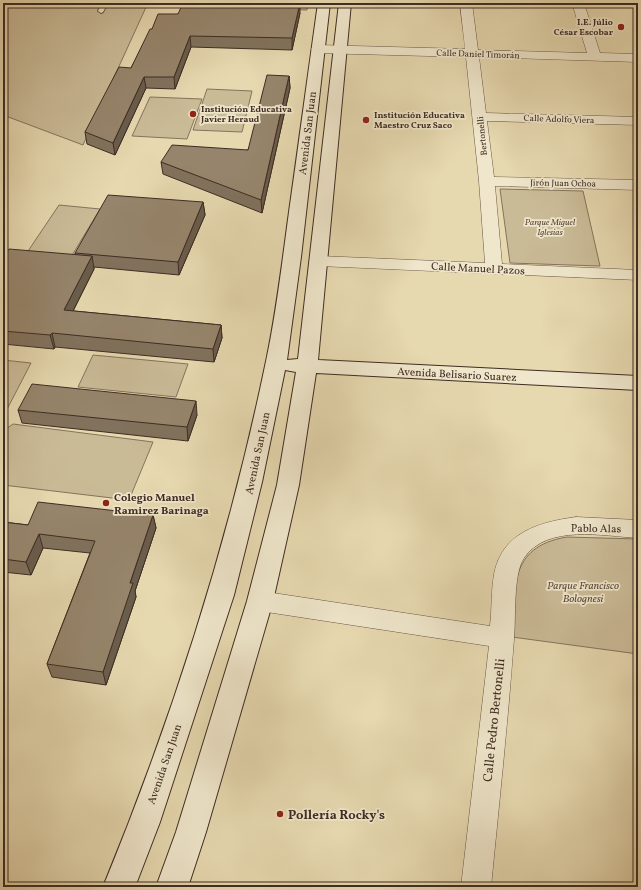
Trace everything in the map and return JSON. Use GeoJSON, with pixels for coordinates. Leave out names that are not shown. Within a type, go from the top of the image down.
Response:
{"type":"FeatureCollection","features":[{"type":"Feature","properties":{"kind":"main road","name":"Avenida San Juan"},"geometry":{"type":"LineString","coordinates":[[119,887],[145,822],[221,594],[251,482],[276,364],[292,257],[324,3]]}},
{"type":"Feature","properties":{"kind":"main road"},"geometry":{"type":"LineString","coordinates":[[172,887],[194,824],[260,601],[288,485],[307,366],[345,3]]}},
{"type":"Feature","properties":{"kind":"main road","name":"Avenida Belisario Suarez"},"geometry":{"type":"LineString","coordinates":[[276,364],[638,383]]}},
{"type":"Feature","properties":{"kind":"street","name":"Bertonelli"},"geometry":{"type":"LineString","coordinates":[[466,3],[487,181],[494,269]]}},
{"type":"Feature","properties":{"kind":"street"},"geometry":{"type":"LineString","coordinates":[[578,3],[595,57]]}},
{"type":"Feature","properties":{"kind":"street","name":"Calle Daniel Timorán"},"geometry":{"type":"LineString","coordinates":[[317,49],[638,58]]}},
{"type":"Feature","properties":{"kind":"street","name":"Calle Adolfo Viera"},"geometry":{"type":"LineString","coordinates":[[480,117],[638,121]]}},
{"type":"Feature","properties":{"kind":"street","name":"Jirón Juan Ochoa"},"geometry":{"type":"LineString","coordinates":[[487,181],[638,185]]}},
{"type":"Feature","properties":{"kind":"street","name":"Calle Manuel Pazos"},"geometry":{"type":"LineString","coordinates":[[319,261],[638,275]]}},
{"type":"Feature","properties":{"kind":"street","name":"Pablo Alas"},"geometry":{"type":"LineString","coordinates":[[514,553],[532,537],[553,529],[576,526],[638,529]]}},
{"type":"Feature","properties":{"kind":"street","name":"Calle Pedro Bertonelli"},"geometry":{"type":"LineString","coordinates":[[476,887],[502,638],[506,573],[514,553]]}},
{"type":"Feature","properties":{"kind":"street"},"geometry":{"type":"LineString","coordinates":[[260,601],[502,638]]}},
{"type":"Feature","properties":{"kind":"lane"},"geometry":{"type":"LineString","coordinates":[[101,11],[105,3]]}},
{"type":"Feature","properties":{"kind":"green space"},"geometry":{"type":"Polygon","coordinates":[[[3,3],[308,3],[307,10],[147,5],[83,145],[3,115],[3,3]]]}},
{"type":"Feature","properties":{"kind":"green space"},"geometry":{"type":"Polygon","coordinates":[[[207,89],[252,91],[242,132],[193,130],[207,89]]]}},
{"type":"Feature","properties":{"kind":"green space"},"geometry":{"type":"Polygon","coordinates":[[[150,97],[202,99],[187,139],[132,136],[150,97]]]}},
{"type":"Feature","properties":{"kind":"green space","name":"Parque Miguel Iglesias"},"geometry":{"type":"Polygon","coordinates":[[[500,189],[583,191],[600,266],[510,263],[500,189]]]}},
{"type":"Feature","properties":{"kind":"green space"},"geometry":{"type":"Polygon","coordinates":[[[59,205],[100,209],[68,262],[24,257],[59,205]]]}},
{"type":"Feature","properties":{"kind":"green space"},"geometry":{"type":"Polygon","coordinates":[[[93,355],[188,364],[176,397],[78,387],[93,355]]]}},
{"type":"Feature","properties":{"kind":"green space"},"geometry":{"type":"Polygon","coordinates":[[[3,360],[31,363],[3,417],[3,360]]]}},
{"type":"Feature","properties":{"kind":"green space"},"geometry":{"type":"Polygon","coordinates":[[[13,424],[153,442],[129,500],[3,485],[3,431],[13,424]]]}},
{"type":"Feature","properties":{"kind":"green space","name":"Parque Francisco Bolognesi"},"geometry":{"type":"Polygon","coordinates":[[[567,537],[638,539],[638,654],[512,637],[515,587],[518,573],[524,560],[534,550],[548,542],[567,537]]]}},
{"type":"Feature","properties":{"kind":"building"},"geometry":{"type":"Polygon","coordinates":[[[183,3],[300,3],[292,38],[190,36],[174,77],[144,77],[113,143],[85,132],[119,67],[131,68],[150,29],[152,29],[158,14],[178,14],[183,3]]]}},
{"type":"Feature","properties":{"kind":"building"},"geometry":{"type":"Polygon","coordinates":[[[267,75],[289,76],[261,200],[161,162],[172,145],[248,150],[267,75]]]}},
{"type":"Feature","properties":{"kind":"building"},"geometry":{"type":"Polygon","coordinates":[[[108,195],[203,202],[178,262],[75,253],[108,195]]]}},
{"type":"Feature","properties":{"kind":"building"},"geometry":{"type":"Polygon","coordinates":[[[9,249],[92,256],[64,310],[221,325],[213,349],[52,333],[50,335],[3,331],[3,258],[9,249]]]}},
{"type":"Feature","properties":{"kind":"building"},"geometry":{"type":"Polygon","coordinates":[[[32,384],[196,401],[187,427],[18,410],[32,384]]]}},
{"type":"Feature","properties":{"kind":"building"},"geometry":{"type":"Polygon","coordinates":[[[38,502],[153,515],[130,583],[133,583],[103,672],[47,664],[95,541],[39,534],[26,562],[3,559],[3,522],[28,525],[38,502]]]}},
{"type":"Feature","properties":{"kind":"place","name":"I.E. Júlio César Escobar"},"geometry":{"type":"Point","coordinates":[621,27]}},
{"type":"Feature","properties":{"kind":"place","name":"Institución Educativa Javier Heraud"},"geometry":{"type":"Point","coordinates":[193,114]}},
{"type":"Feature","properties":{"kind":"place","name":"Institución Educativa Maestro Cruz Saco"},"geometry":{"type":"Point","coordinates":[366,120]}},
{"type":"Feature","properties":{"kind":"place","name":"Colegio Manuel Ramirez Barinaga"},"geometry":{"type":"Point","coordinates":[106,503]}},
{"type":"Feature","properties":{"kind":"place","name":"Pollería Rocky's"},"geometry":{"type":"Point","coordinates":[280,814]}}]}
